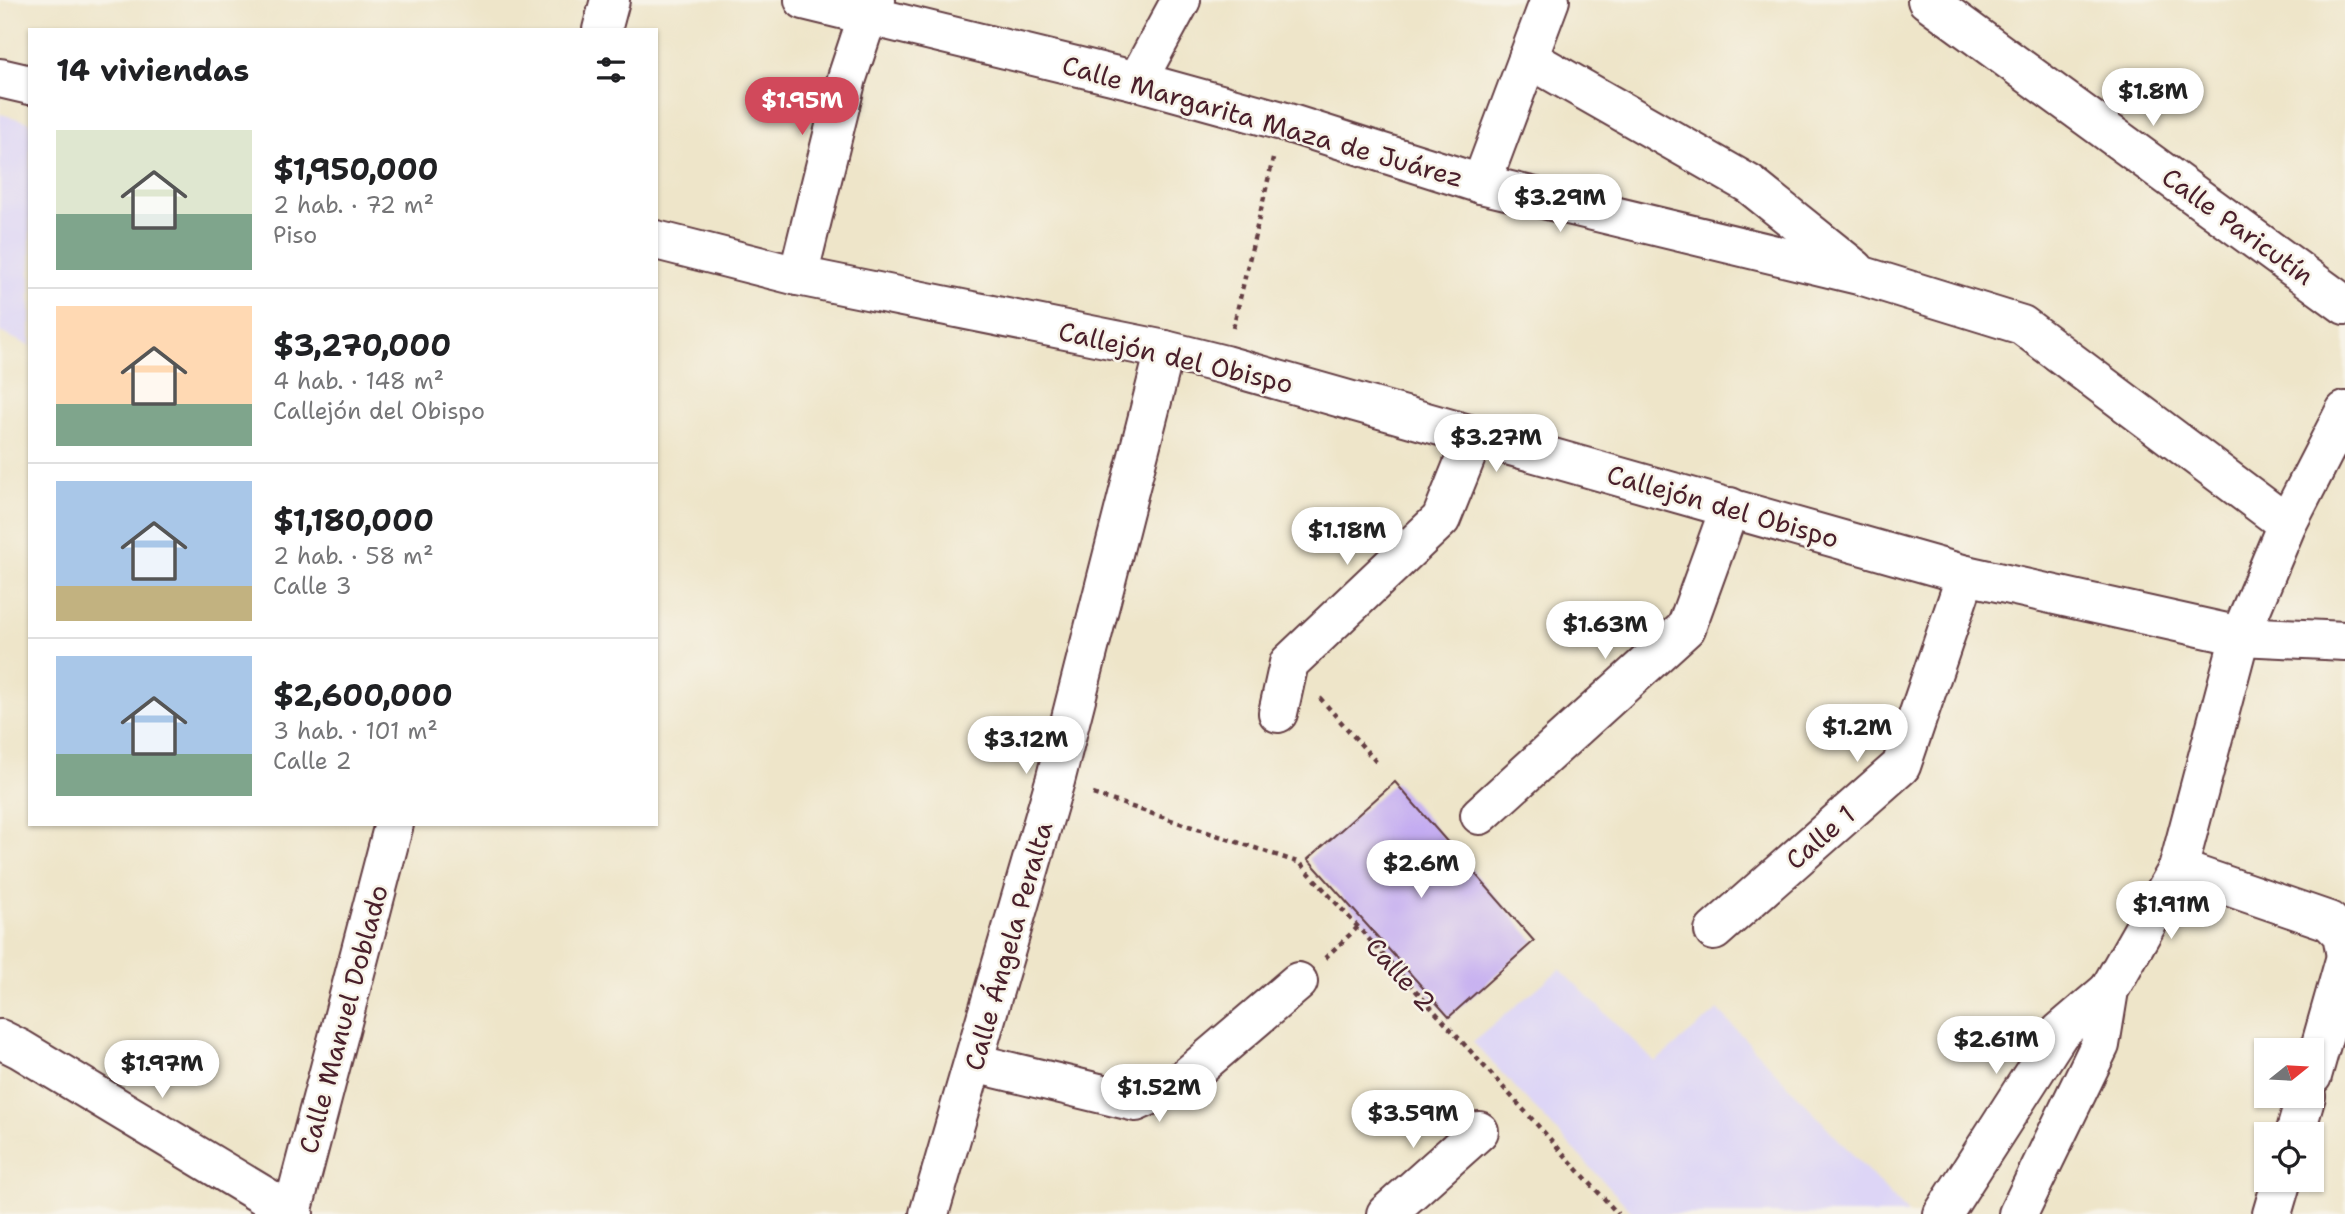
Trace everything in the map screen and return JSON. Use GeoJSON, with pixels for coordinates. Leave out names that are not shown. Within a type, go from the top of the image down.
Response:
{"type":"FeatureCollection","features":[{"type":"Feature","properties":{"kind":"street"},"geometry":{"type":"LineString","coordinates":[[603,28],[610,0]]}},
{"type":"Feature","properties":{"kind":"street","name":"Calle Margarita Maza de Juárez"},"geometry":{"type":"LineString","coordinates":[[804,0],[872,8],[1282,121],[1481,184],[1863,276],[2022,325],[2287,524]]}},
{"type":"Feature","properties":{"kind":"street"},"geometry":{"type":"LineString","coordinates":[[1137,81],[1181,0]]}},
{"type":"Feature","properties":{"kind":"street"},"geometry":{"type":"LineString","coordinates":[[1481,184],[1550,0]]}},
{"type":"Feature","properties":{"kind":"street","name":"Calle Paricutín"},"geometry":{"type":"LineString","coordinates":[[1927,0],[2345,304]]}},
{"type":"Feature","properties":{"kind":"street"},"geometry":{"type":"LineString","coordinates":[[798,276],[847,78],[872,8]]}},
{"type":"Feature","properties":{"kind":"street","name":"Calle Margarita Maza de Juárez"},"geometry":{"type":"LineString","coordinates":[[1528,58],[1749,184],[1863,276]]}},
{"type":"Feature","properties":{"kind":"street"},"geometry":{"type":"LineString","coordinates":[[0,78],[28,85]]}},
{"type":"Feature","properties":{"kind":"street","name":"Callejón del Obispo"},"geometry":{"type":"LineString","coordinates":[[658,241],[798,276],[1165,350],[1225,365],[1966,575],[2240,636],[2345,641]]}},
{"type":"Feature","properties":{"kind":"street","name":"Calle Ángela Peralta"},"geometry":{"type":"LineString","coordinates":[[929,1214],[1055,782],[1165,350]]}},
{"type":"Feature","properties":{"kind":"street"},"geometry":{"type":"LineString","coordinates":[[1943,1214],[2060,1032],[2109,990],[2178,869],[2240,636],[2287,524],[2345,411]]}},
{"type":"Feature","properties":{"kind":"street"},"geometry":{"type":"LineString","coordinates":[[1278,713],[1289,663],[1441,519],[1474,437]]}},
{"type":"Feature","properties":{"kind":"street"},"geometry":{"type":"LineString","coordinates":[[1480,814],[1686,628],[1730,507]]}},
{"type":"Feature","properties":{"kind":"street","name":"Calle 1"},"geometry":{"type":"LineString","coordinates":[[1714,930],[1901,766],[1966,575]]}},
{"type":"Feature","properties":{"kind":"street","name":"Calle Manuel Doblado"},"geometry":{"type":"LineString","coordinates":[[293,1214],[393,826]]}},
{"type":"Feature","properties":{"kind":"street"},"geometry":{"type":"LineString","coordinates":[[2178,869],[2329,921],[2342,934],[2345,951]]}},
{"type":"Feature","properties":{"kind":"street"},"geometry":{"type":"LineString","coordinates":[[2323,1038],[2345,960]]}},
{"type":"Feature","properties":{"kind":"street"},"geometry":{"type":"LineString","coordinates":[[974,1063],[1136,1102],[1182,1080],[1298,982]]}},
{"type":"Feature","properties":{"kind":"street"},"geometry":{"type":"LineString","coordinates":[[2018,1214],[2100,1045],[2109,990]]}},
{"type":"Feature","properties":{"kind":"street"},"geometry":{"type":"LineString","coordinates":[[0,1039],[293,1214]]}},
{"type":"Feature","properties":{"kind":"street"},"geometry":{"type":"LineString","coordinates":[[1387,1214],[1479,1131]]}},
{"type":"Feature","properties":{"kind":"street"},"geometry":{"type":"LineString","coordinates":[[2272,1214],[2278,1192]]}},
{"type":"Feature","properties":{"kind":"path"},"geometry":{"type":"LineString","coordinates":[[1225,365],[1282,121]]}},
{"type":"Feature","properties":{"kind":"path"},"geometry":{"type":"LineString","coordinates":[[1289,663],[1378,764]]}},
{"type":"Feature","properties":{"kind":"path","name":"Calle 2"},"geometry":{"type":"LineString","coordinates":[[1055,782],[1300,863],[1618,1214]]}},
{"type":"Feature","properties":{"kind":"shaded area"},"geometry":{"type":"Polygon","coordinates":[[[0,114],[28,121],[28,345],[0,332],[0,114]]]}},
{"type":"Feature","properties":{"kind":"shaded area"},"geometry":{"type":"Polygon","coordinates":[[[1560,969],[1655,1062],[1718,1010],[1908,1214],[1634,1214],[1473,1042],[1560,969]]]}},
{"type":"Feature","properties":{"kind":"building"},"geometry":{"type":"Polygon","coordinates":[[[1395,782],[1534,941],[1449,1017],[1308,859],[1395,782]]]}}]}
